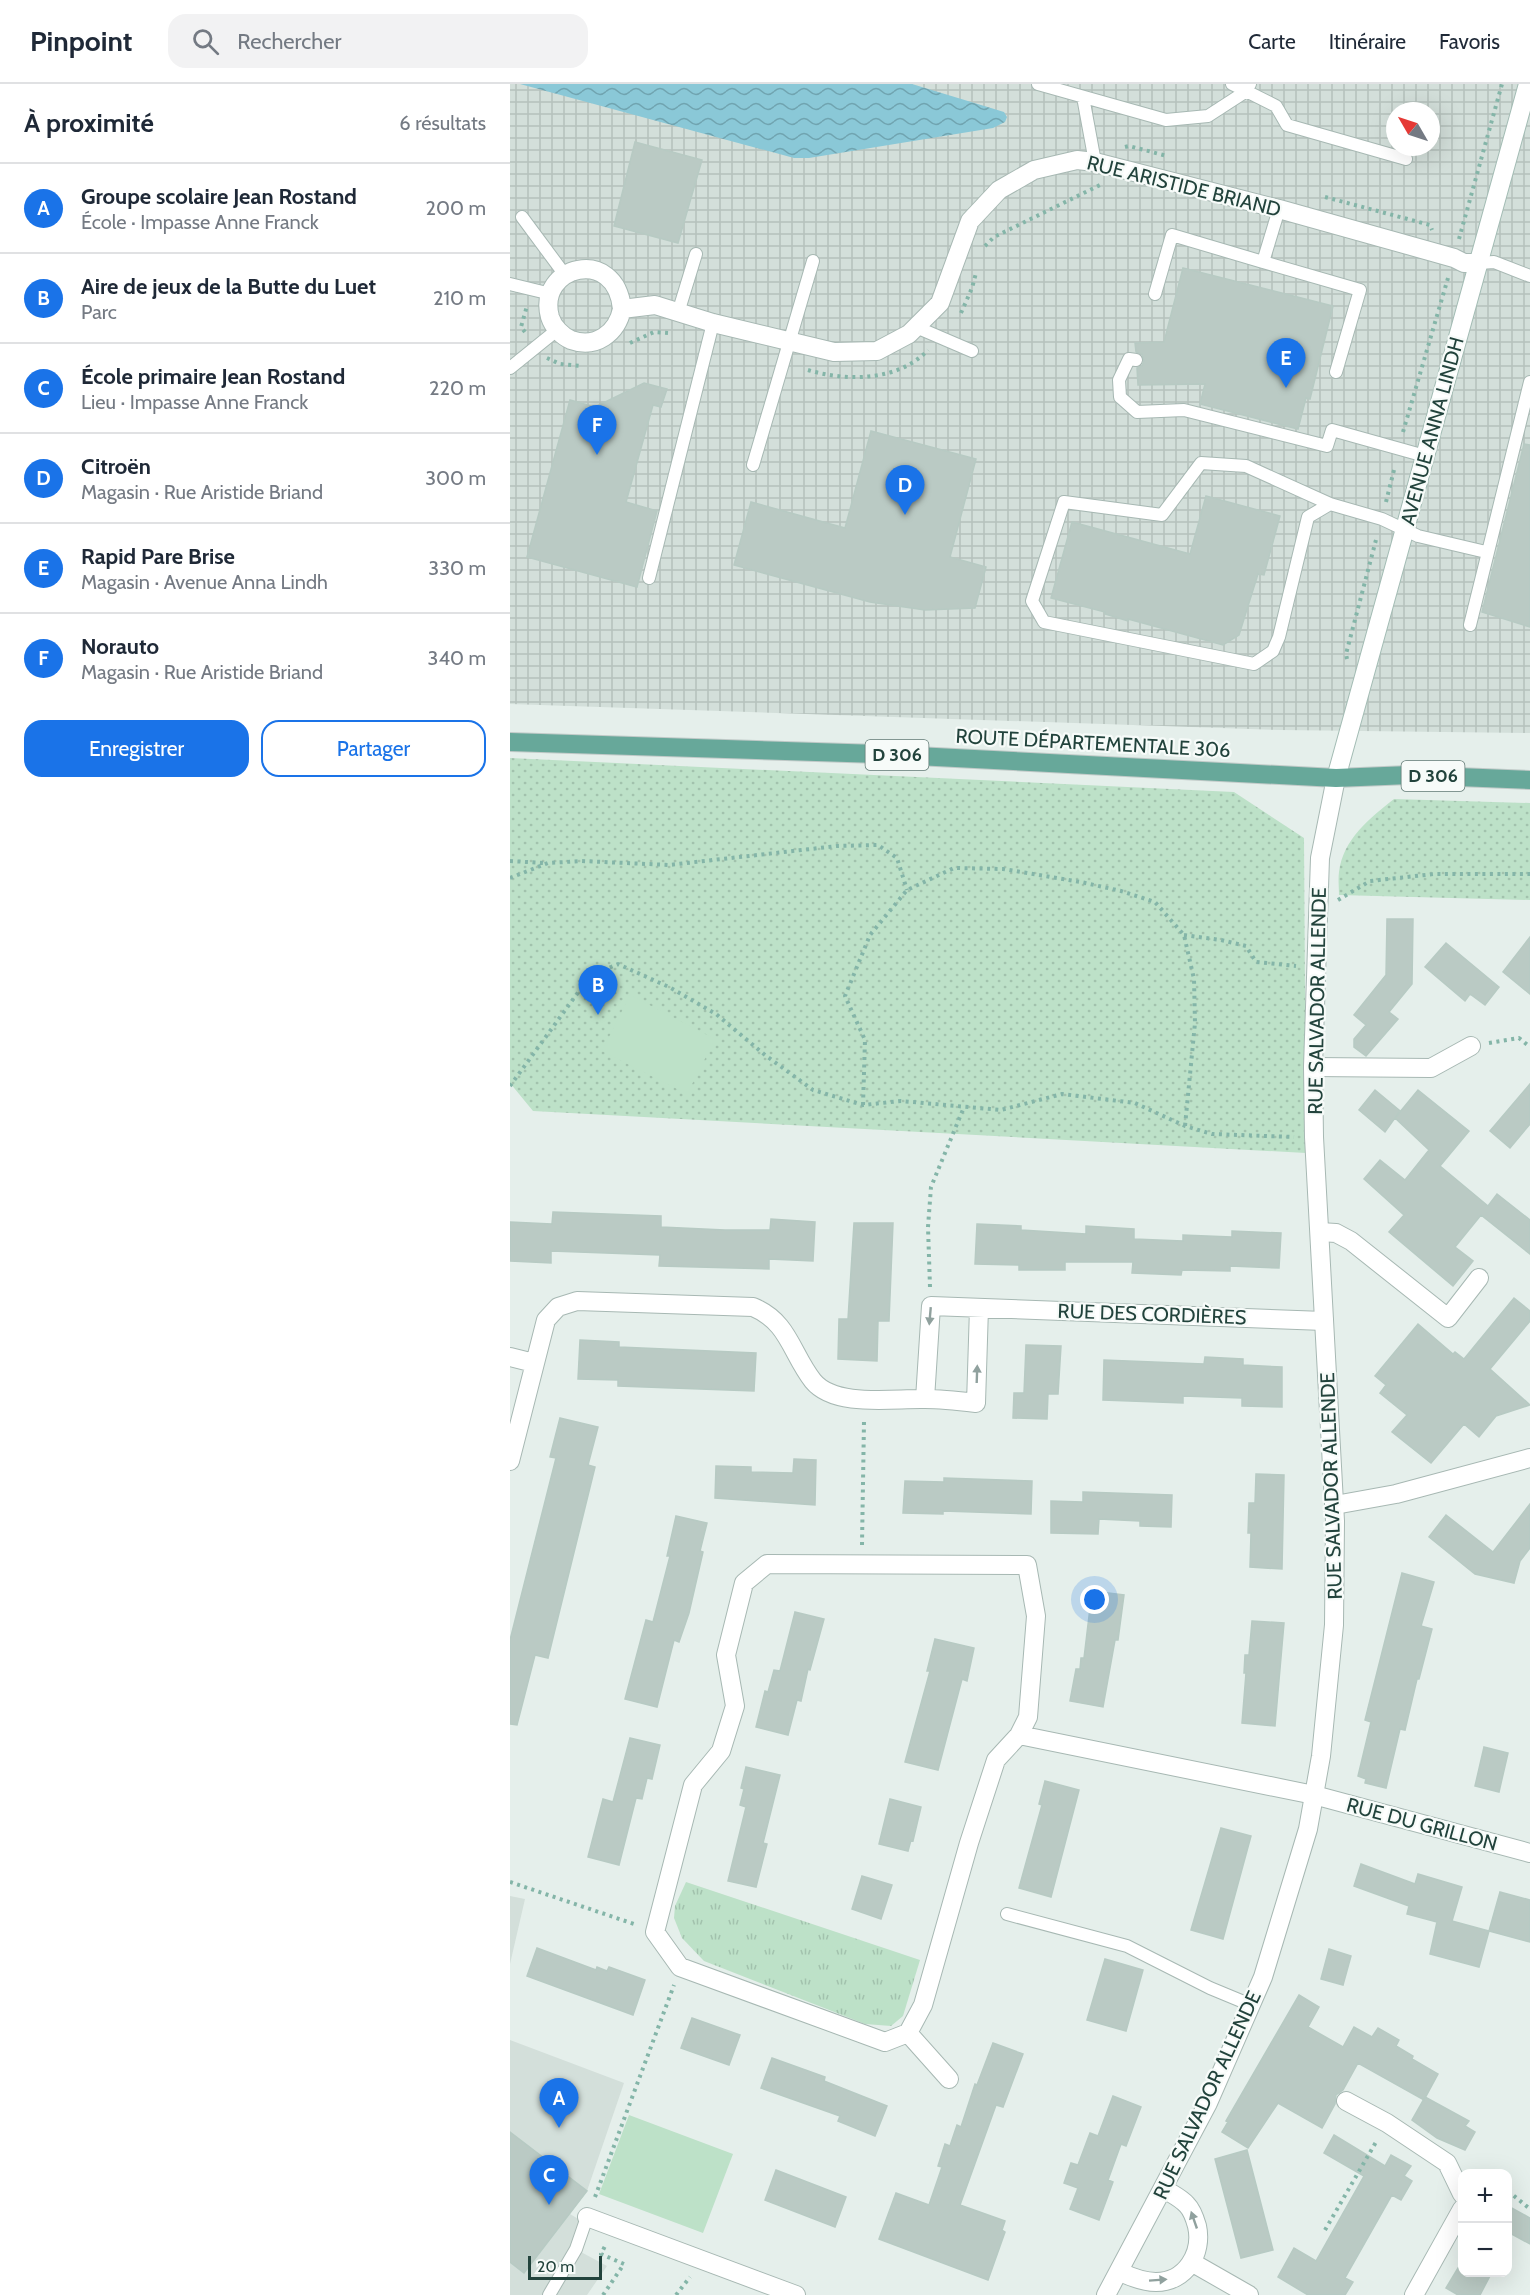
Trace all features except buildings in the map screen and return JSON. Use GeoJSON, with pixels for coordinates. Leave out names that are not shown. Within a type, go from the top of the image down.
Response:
{"type":"FeatureCollection","features":[{"type":"Feature","properties":{"kind":"main road","name":"ROUTE DÉPARTEMENTALE 306"},"geometry":{"type":"LineString","coordinates":[[510,742],[878,754],[1336,778],[1409,775],[1530,780]]}},
{"type":"Feature","properties":{"kind":"street","name":"AVENUE ANNA LINDH"},"geometry":{"type":"LineString","coordinates":[[1336,778],[1528,84]]}},
{"type":"Feature","properties":{"kind":"street","name":"RUE ARISTIDE BRIAND"},"geometry":{"type":"LineString","coordinates":[[622,309],[655,305],[713,323],[834,352],[877,351],[909,334],[940,303],[970,221],[999,190],[1034,170],[1077,160],[1095,162],[1278,209],[1454,258],[1464,263],[1479,263]]}},
{"type":"Feature","properties":{"kind":"street"},"geometry":{"type":"LineString","coordinates":[[587,269],[599,272],[617,286],[622,309],[619,321],[612,331],[596,341],[578,342],[566,338],[557,330],[550,313],[551,294],[556,283],[565,275],[576,270],[587,269]]}},
{"type":"Feature","properties":{"kind":"street","name":"RUE SALVADOR ALLENDE"},"geometry":{"type":"LineString","coordinates":[[1106,2295],[1208,2103],[1263,1977],[1308,1829],[1321,1756],[1334,1625],[1336,1572],[1335,1505],[1314,1137],[1313,1066],[1320,858],[1336,778]]}},
{"type":"Feature","properties":{"kind":"street"},"geometry":{"type":"LineString","coordinates":[[1313,1066],[1431,1068],[1471,1046]]}},
{"type":"Feature","properties":{"kind":"street"},"geometry":{"type":"LineString","coordinates":[[1320,1232],[1336,1233],[1351,1241],[1448,1318],[1479,1278]]}},
{"type":"Feature","properties":{"kind":"street"},"geometry":{"type":"LineString","coordinates":[[510,1461],[546,1320],[558,1307],[577,1301],[753,1307],[768,1313],[781,1327],[814,1383],[833,1394],[864,1400],[925,1399],[976,1403],[979,1308]]}},
{"type":"Feature","properties":{"kind":"street"},"geometry":{"type":"LineString","coordinates":[[925,1399],[931,1306]]}},
{"type":"Feature","properties":{"kind":"street","name":"RUE DES CORDIÈRES"},"geometry":{"type":"LineString","coordinates":[[931,1306],[1324,1321]]}},
{"type":"Feature","properties":{"kind":"street"},"geometry":{"type":"LineString","coordinates":[[510,1357],[534,1363]]}},
{"type":"Feature","properties":{"kind":"street"},"geometry":{"type":"LineString","coordinates":[[1335,1505],[1396,1494],[1530,1458]]}},
{"type":"Feature","properties":{"kind":"street"},"geometry":{"type":"LineString","coordinates":[[767,1564],[1027,1564],[1036,1616],[1028,1717],[1019,1735],[996,1760],[922,2005],[908,2033],[885,2042],[680,1967],[654,1932],[693,1785],[722,1751],[735,1706],[726,1655],[744,1583],[767,1564]]}},
{"type":"Feature","properties":{"kind":"street","name":"RUE DU GRILLON"},"geometry":{"type":"LineString","coordinates":[[1019,1735],[1314,1795],[1530,1853]]}},
{"type":"Feature","properties":{"kind":"street"},"geometry":{"type":"LineString","coordinates":[[908,2033],[949,2079]]}},
{"type":"Feature","properties":{"kind":"street"},"geometry":{"type":"LineString","coordinates":[[1346,2101],[1387,2123],[1448,2163],[1458,2185]]}},
{"type":"Feature","properties":{"kind":"street"},"geometry":{"type":"LineString","coordinates":[[1120,2272],[1133,2278],[1158,2282],[1183,2273],[1193,2263],[1198,2249],[1195,2219],[1189,2206],[1164,2189]]}},
{"type":"Feature","properties":{"kind":"street"},"geometry":{"type":"LineString","coordinates":[[1413,2295],[1458,2216]]}},
{"type":"Feature","properties":{"kind":"street"},"geometry":{"type":"LineString","coordinates":[[587,2217],[796,2295]]}},
{"type":"Feature","properties":{"kind":"street"},"geometry":{"type":"LineString","coordinates":[[1193,2263],[1248,2295]]}},
{"type":"Feature","properties":{"kind":"lane"},"geometry":{"type":"LineString","coordinates":[[1038,84],[1166,120],[1208,116],[1248,88]]}},
{"type":"Feature","properties":{"kind":"lane"},"geometry":{"type":"LineString","coordinates":[[1232,84],[1248,88],[1276,106],[1287,124],[1406,159]]}},
{"type":"Feature","properties":{"kind":"lane"},"geometry":{"type":"LineString","coordinates":[[1083,97],[1095,162]]}},
{"type":"Feature","properties":{"kind":"lane"},"geometry":{"type":"LineString","coordinates":[[1263,262],[1278,209]]}},
{"type":"Feature","properties":{"kind":"lane"},"geometry":{"type":"LineString","coordinates":[[522,217],[565,275]]}},
{"type":"Feature","properties":{"kind":"lane"},"geometry":{"type":"LineString","coordinates":[[1155,294],[1172,235],[1360,290],[1336,372]]}},
{"type":"Feature","properties":{"kind":"lane"},"geometry":{"type":"LineString","coordinates":[[678,313],[696,254]]}},
{"type":"Feature","properties":{"kind":"lane"},"geometry":{"type":"LineString","coordinates":[[753,465],[813,261]]}},
{"type":"Feature","properties":{"kind":"lane"},"geometry":{"type":"LineString","coordinates":[[1479,263],[1494,262],[1530,276]]}},
{"type":"Feature","properties":{"kind":"lane"},"geometry":{"type":"LineString","coordinates":[[510,284],[551,294]]}},
{"type":"Feature","properties":{"kind":"lane"},"geometry":{"type":"LineString","coordinates":[[649,578],[713,323]]}},
{"type":"Feature","properties":{"kind":"lane"},"geometry":{"type":"LineString","coordinates":[[916,327],[972,351]]}},
{"type":"Feature","properties":{"kind":"lane"},"geometry":{"type":"LineString","coordinates":[[510,368],[557,330]]}},
{"type":"Feature","properties":{"kind":"lane"},"geometry":{"type":"LineString","coordinates":[[1137,360],[1129,359],[1119,381],[1120,397],[1137,412],[1184,410],[1328,446],[1332,430],[1425,456]]}},
{"type":"Feature","properties":{"kind":"lane"},"geometry":{"type":"LineString","coordinates":[[1470,625],[1486,552],[1530,382]]}},
{"type":"Feature","properties":{"kind":"lane"},"geometry":{"type":"LineString","coordinates":[[1330,504],[1308,517],[1279,637],[1273,651],[1254,664],[1044,621],[1032,601],[1064,502],[1162,514],[1201,463],[1246,466],[1330,504],[1382,519],[1418,536],[1486,552]]}},
{"type":"Feature","properties":{"kind":"lane"},"geometry":{"type":"LineString","coordinates":[[1007,1914],[1127,1946],[1210,1988],[1251,2005]]}},
{"type":"Feature","properties":{"kind":"lane"},"geometry":{"type":"LineString","coordinates":[[549,2295],[576,2249],[587,2217]]}},
{"type":"Feature","properties":{"kind":"path"},"geometry":{"type":"LineString","coordinates":[[1366,673],[1348,662],[1346,654],[1399,449],[1502,84]]}},
{"type":"Feature","properties":{"kind":"path"},"geometry":{"type":"LineString","coordinates":[[510,861],[548,863],[582,861],[669,865],[837,846],[879,845],[897,858],[907,891]]}},
{"type":"Feature","properties":{"kind":"path"},"geometry":{"type":"LineString","coordinates":[[510,878],[548,863]]}},
{"type":"Feature","properties":{"kind":"path"},"geometry":{"type":"LineString","coordinates":[[863,1105],[865,1040],[845,996],[870,935],[907,891],[954,868],[1014,871],[1122,891],[1155,902],[1184,935],[1194,979],[1195,1023],[1185,1126]]}},
{"type":"Feature","properties":{"kind":"path"},"geometry":{"type":"LineString","coordinates":[[1317,913],[1370,881],[1434,874],[1530,874]]}},
{"type":"Feature","properties":{"kind":"path"},"geometry":{"type":"LineString","coordinates":[[1184,935],[1246,946],[1256,962],[1315,968]]}},
{"type":"Feature","properties":{"kind":"path"},"geometry":{"type":"LineString","coordinates":[[510,1086],[590,975],[618,964],[671,988],[716,1014],[765,1055],[813,1090],[863,1105],[901,1101],[1001,1110],[1062,1094],[1135,1103],[1185,1126],[1212,1134],[1314,1137]]}},
{"type":"Feature","properties":{"kind":"path"},"geometry":{"type":"LineString","coordinates":[[1471,1046],[1519,1038],[1530,1047]]}},
{"type":"Feature","properties":{"kind":"path"},"geometry":{"type":"LineString","coordinates":[[931,1306],[928,1227],[931,1187],[964,1107]]}},
{"type":"Feature","properties":{"kind":"path"},"geometry":{"type":"LineString","coordinates":[[861,1564],[864,1400]]}},
{"type":"Feature","properties":{"kind":"path"},"geometry":{"type":"LineString","coordinates":[[510,1882],[654,1932]]}},
{"type":"Feature","properties":{"kind":"path"},"geometry":{"type":"LineString","coordinates":[[587,2217],[680,1967]]}},
{"type":"Feature","properties":{"kind":"path"},"geometry":{"type":"LineString","coordinates":[[1325,2230],[1387,2123]]}},
{"type":"Feature","properties":{"kind":"path"},"geometry":{"type":"LineString","coordinates":[[1512,2195],[1530,2209]]}},
{"type":"Feature","properties":{"kind":"path"},"geometry":{"type":"LineString","coordinates":[[603,2295],[624,2264],[601,2254],[614,2227]]}},
{"type":"Feature","properties":{"kind":"shaded area"},"geometry":{"type":"Polygon","coordinates":[[[510,84],[1530,84],[1530,733],[1280,730],[510,704],[510,84]]]}},
{"type":"Feature","properties":{"kind":"shaded area"},"geometry":{"type":"Polygon","coordinates":[[[510,1896],[525,1899],[510,1964],[510,1896]]]}},
{"type":"Feature","properties":{"kind":"shaded area"},"geometry":{"type":"Polygon","coordinates":[[[510,2040],[624,2083],[587,2191],[570,2214],[590,2226],[581,2252],[607,2266],[587,2295],[510,2295],[510,2040]]]}},
{"type":"Feature","properties":{"kind":"green space"},"geometry":{"type":"Polygon","coordinates":[[[510,758],[1234,792],[1304,838],[1306,1153],[533,1111],[510,1083],[510,758]]]}},
{"type":"Feature","properties":{"kind":"green space"},"geometry":{"type":"Polygon","coordinates":[[[1394,799],[1530,803],[1530,900],[1339,895],[1339,872],[1346,849],[1359,830],[1394,799]]]}},
{"type":"Feature","properties":{"kind":"green space"},"geometry":{"type":"Polygon","coordinates":[[[630,995],[715,1039],[687,1094],[602,1051],[630,995]]]}},
{"type":"Feature","properties":{"kind":"green space"},"geometry":{"type":"Polygon","coordinates":[[[686,1882],[920,1960],[903,2016],[891,2026],[865,2024],[704,1961],[682,1938],[674,1918],[675,1906],[686,1882]]]}},
{"type":"Feature","properties":{"kind":"green space"},"geometry":{"type":"Polygon","coordinates":[[[629,2115],[733,2154],[703,2233],[599,2194],[629,2115]]]}},
{"type":"Feature","properties":{"kind":"water"},"geometry":{"type":"Polygon","coordinates":[[[520,84],[912,84],[1004,112],[1007,117],[1005,122],[993,128],[809,158],[794,158],[520,84]]]}},
{"type":"Feature","properties":{"kind":"place","name":"Rapid Pare Brise"},"geometry":{"type":"Point","coordinates":[1286,388]}},
{"type":"Feature","properties":{"kind":"place","name":"Norauto"},"geometry":{"type":"Point","coordinates":[597,455]}},
{"type":"Feature","properties":{"kind":"place","name":"Citroën"},"geometry":{"type":"Point","coordinates":[905,515]}},
{"type":"Feature","properties":{"kind":"place","name":"Aire de jeux de la Butte du Luet"},"geometry":{"type":"Point","coordinates":[598,1015]}},
{"type":"Feature","properties":{"kind":"place","name":"Groupe scolaire Jean Rostand"},"geometry":{"type":"Point","coordinates":[559,2128]}},
{"type":"Feature","properties":{"kind":"place","name":"École primaire Jean Rostand"},"geometry":{"type":"Point","coordinates":[549,2205]}}]}
